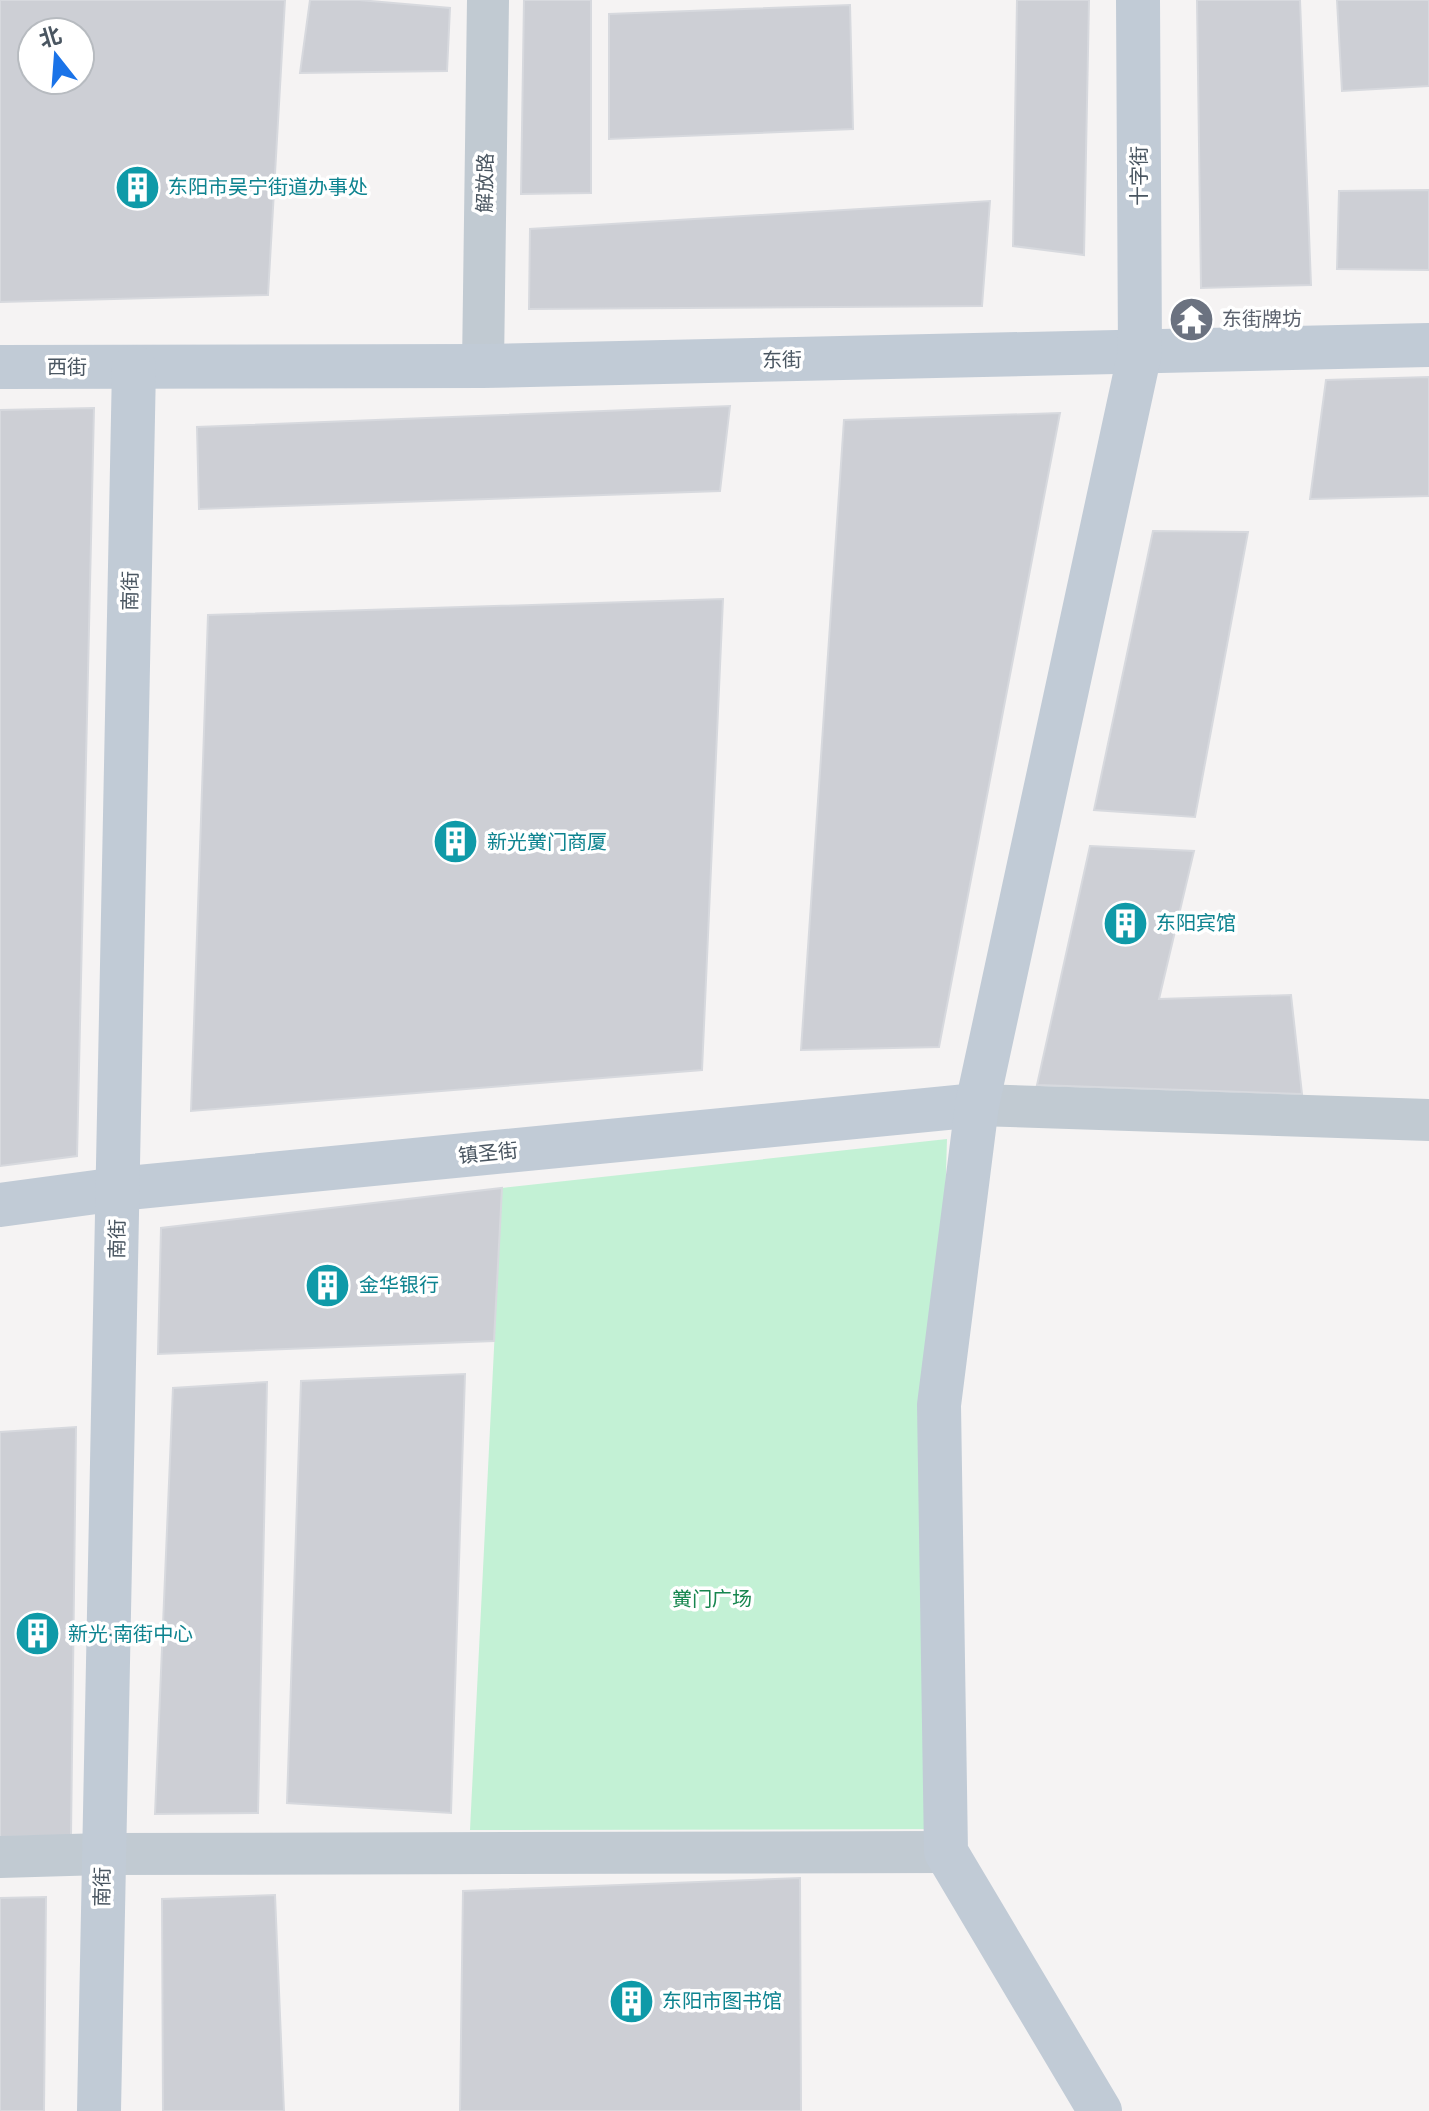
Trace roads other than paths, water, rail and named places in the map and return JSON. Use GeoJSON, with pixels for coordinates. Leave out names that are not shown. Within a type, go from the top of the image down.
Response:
{"type":"FeatureCollection","features":[{"type":"Feature","properties":{"kind":"street","name":"解放路"},"geometry":{"type":"LineString","coordinates":[[483,366],[488,0]]}},
{"type":"Feature","properties":{"kind":"street","name":"十字街"},"geometry":{"type":"LineString","coordinates":[[946,1852],[939,1405],[977,1105],[1140,352],[1138,0]]}},
{"type":"Feature","properties":{"kind":"street","name":"东街"},"geometry":{"type":"LineString","coordinates":[[134,367],[483,366],[1429,345]]}},
{"type":"Feature","properties":{"kind":"street","name":"西街"},"geometry":{"type":"LineString","coordinates":[[0,367],[134,367]]}},
{"type":"Feature","properties":{"kind":"street","name":"南街"},"geometry":{"type":"LineString","coordinates":[[99,2111],[134,367]]}},
{"type":"Feature","properties":{"kind":"street"},"geometry":{"type":"LineString","coordinates":[[977,1105],[1429,1120]]}},
{"type":"Feature","properties":{"kind":"street","name":"镇圣街"},"geometry":{"type":"LineString","coordinates":[[0,1205],[118,1189],[977,1105]]}},
{"type":"Feature","properties":{"kind":"street"},"geometry":{"type":"LineString","coordinates":[[0,1857],[103,1854],[946,1852],[1100,2111]]}},
{"type":"Feature","properties":{"kind":"place","name":"东阳市吴宁街道办事处"},"geometry":{"type":"Point","coordinates":[137,187]}},
{"type":"Feature","properties":{"kind":"place","name":"东街牌坊"},"geometry":{"type":"Point","coordinates":[1191,319]}},
{"type":"Feature","properties":{"kind":"place","name":"新光黉门商厦"},"geometry":{"type":"Point","coordinates":[456,842]}},
{"type":"Feature","properties":{"kind":"place","name":"东阳宾馆"},"geometry":{"type":"Point","coordinates":[1125,923]}},
{"type":"Feature","properties":{"kind":"place","name":"金华银行"},"geometry":{"type":"Point","coordinates":[328,1285]}},
{"type":"Feature","properties":{"kind":"place","name":"新光·南街中心"},"geometry":{"type":"Point","coordinates":[37,1634]}},
{"type":"Feature","properties":{"kind":"place","name":"东阳市图书馆"},"geometry":{"type":"Point","coordinates":[631,2001]}},
{"type":"Feature","properties":{"kind":"park label","name":"黉门广场"},"geometry":{"type":"Point","coordinates":[712,1599]}}]}
